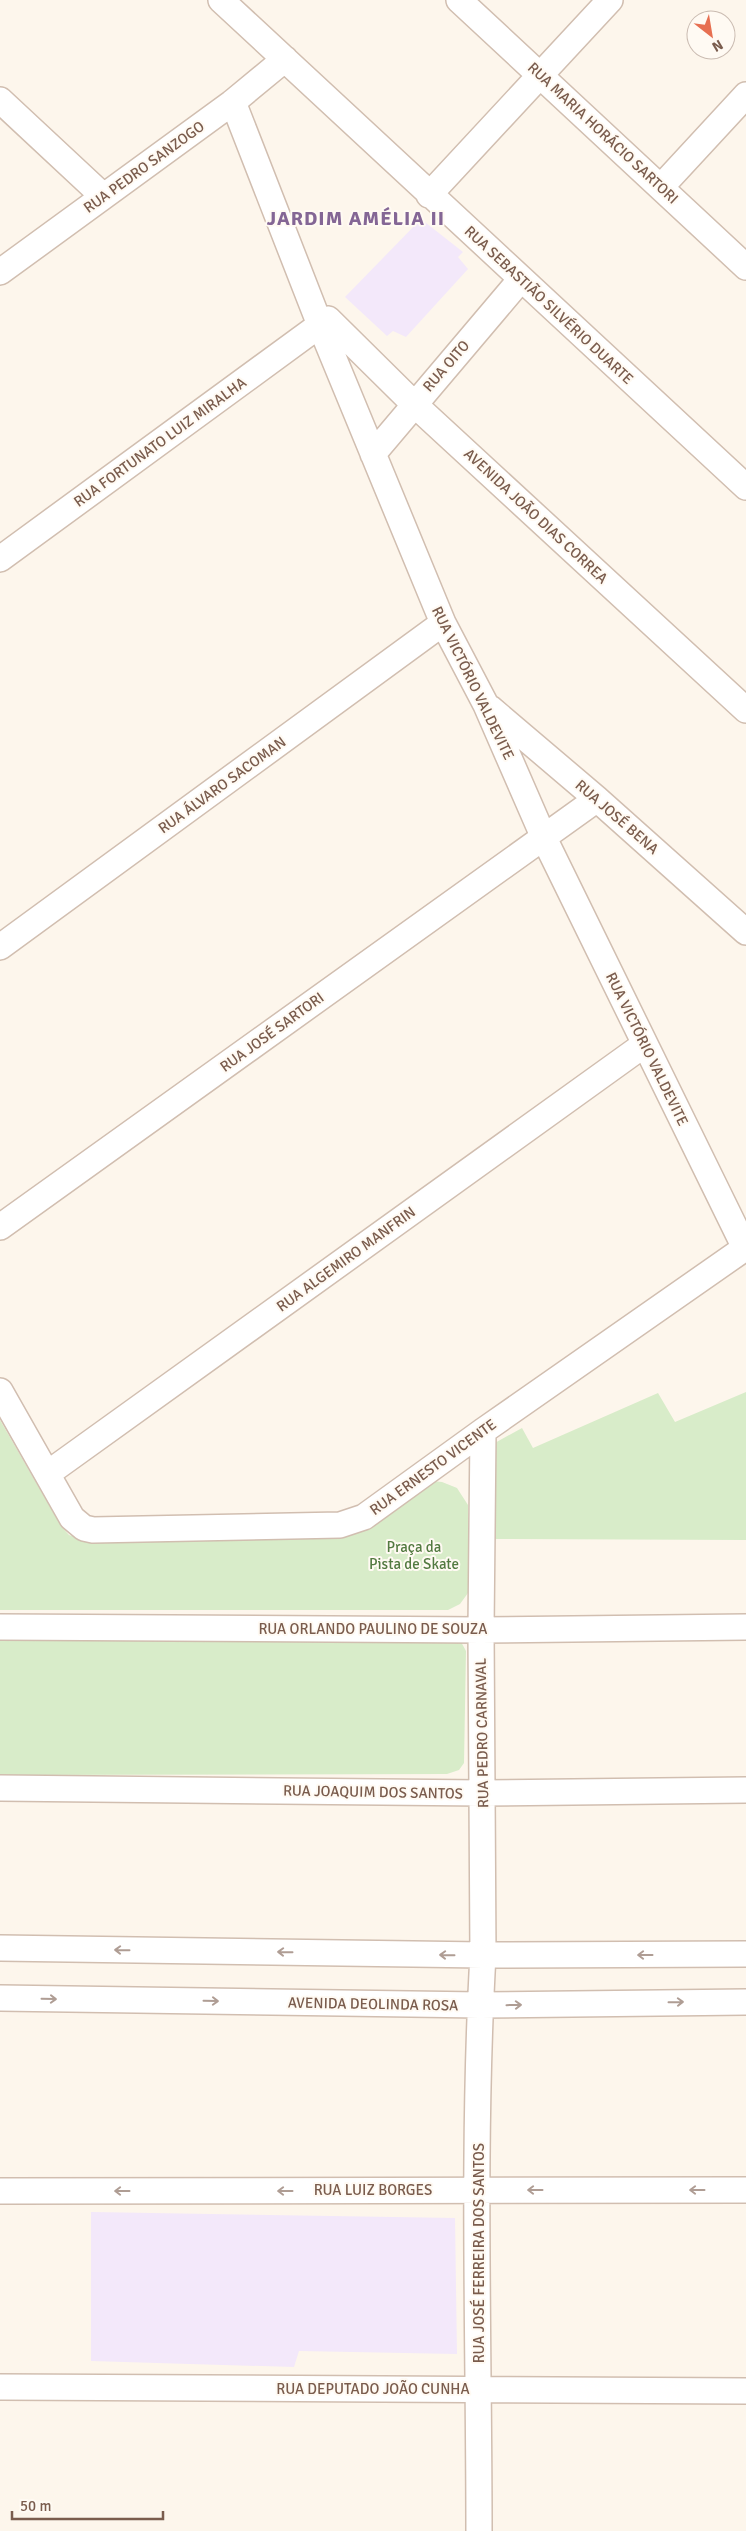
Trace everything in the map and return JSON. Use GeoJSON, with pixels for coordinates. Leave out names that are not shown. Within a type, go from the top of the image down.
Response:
{"type":"FeatureCollection","features":[{"type":"Feature","properties":{"kind":"street","name":"RUA SEBASTIÃO SILVÉRIO DUARTE"},"geometry":{"type":"LineString","coordinates":[[220,0],[429,196],[746,487]]}},
{"type":"Feature","properties":{"kind":"street","name":"RUA MARIA HORÁCIO SARTORI"},"geometry":{"type":"LineString","coordinates":[[459,0],[746,267]]}},
{"type":"Feature","properties":{"kind":"street"},"geometry":{"type":"LineString","coordinates":[[429,196],[610,0]]}},
{"type":"Feature","properties":{"kind":"street","name":"RUA PEDRO SANZOGO"},"geometry":{"type":"LineString","coordinates":[[0,272],[233,102],[285,59]]}},
{"type":"Feature","properties":{"kind":"street"},"geometry":{"type":"LineString","coordinates":[[660,187],[746,95]]}},
{"type":"Feature","properties":{"kind":"street"},"geometry":{"type":"LineString","coordinates":[[0,100],[103,196]]}},
{"type":"Feature","properties":{"kind":"street","name":"RUA VICTÓRIO VALDEVITE"},"geometry":{"type":"LineString","coordinates":[[233,102],[324,322],[373,454],[443,623],[486,705],[544,838],[746,1249]]}},
{"type":"Feature","properties":{"kind":"street","name":"RUA OITO"},"geometry":{"type":"LineString","coordinates":[[373,454],[520,280]]}},
{"type":"Feature","properties":{"kind":"street","name":"AVENIDA JOÃO DIAS CORREA"},"geometry":{"type":"LineString","coordinates":[[324,322],[746,710]]}},
{"type":"Feature","properties":{"kind":"street","name":"RUA FORTUNATO LUIZ MIRALHA"},"geometry":{"type":"LineString","coordinates":[[0,560],[324,322]]}},
{"type":"Feature","properties":{"kind":"street","name":"RUA ÁLVARO SACOMAN"},"geometry":{"type":"LineString","coordinates":[[0,947],[443,623]]}},
{"type":"Feature","properties":{"kind":"street","name":"RUA JOSÉ BENA"},"geometry":{"type":"LineString","coordinates":[[486,705],[597,799],[746,932]]}},
{"type":"Feature","properties":{"kind":"street","name":"RUA JOSÉ SARTORI"},"geometry":{"type":"LineString","coordinates":[[0,1227],[597,799]]}},
{"type":"Feature","properties":{"kind":"street","name":"RUA ALGEMIRO MANFRIN"},"geometry":{"type":"LineString","coordinates":[[47,1474],[645,1044]]}},
{"type":"Feature","properties":{"kind":"street","name":"RUA ERNESTO VICENTE"},"geometry":{"type":"LineString","coordinates":[[47,1474],[72,1518],[84,1528],[94,1530],[340,1525],[364,1517],[483,1430],[746,1249]]}},
{"type":"Feature","properties":{"kind":"street"},"geometry":{"type":"LineString","coordinates":[[0,1391],[47,1474]]}},
{"type":"Feature","properties":{"kind":"street","name":"RUA PEDRO CARNAVAL"},"geometry":{"type":"LineString","coordinates":[[480,2005],[483,1955],[483,1792],[480,1630],[483,1430]]}},
{"type":"Feature","properties":{"kind":"street","name":"RUA ORLANDO PAULINO DE SOUZA"},"geometry":{"type":"LineString","coordinates":[[0,1627],[480,1630],[746,1627]]}},
{"type":"Feature","properties":{"kind":"street","name":"RUA JOAQUIM DOS SANTOS"},"geometry":{"type":"LineString","coordinates":[[0,1788],[483,1792],[746,1790]]}},
{"type":"Feature","properties":{"kind":"street"},"geometry":{"type":"LineString","coordinates":[[0,1948],[483,1955],[746,1954]]}},
{"type":"Feature","properties":{"kind":"street","name":"AVENIDA DEOLINDA ROSA"},"geometry":{"type":"LineString","coordinates":[[0,1998],[480,2005],[746,2002]]}},
{"type":"Feature","properties":{"kind":"street","name":"RUA JOSÉ FERREIRA DOS SANTOS"},"geometry":{"type":"LineString","coordinates":[[479,2531],[478,2190],[480,2005]]}},
{"type":"Feature","properties":{"kind":"street","name":"RUA LUIZ BORGES"},"geometry":{"type":"LineString","coordinates":[[0,2191],[746,2190]]}},
{"type":"Feature","properties":{"kind":"street","name":"RUA DEPUTADO JOÃO CUNHA"},"geometry":{"type":"LineString","coordinates":[[0,2387],[746,2391]]}},
{"type":"Feature","properties":{"kind":"shaded area"},"geometry":{"type":"Polygon","coordinates":[[[421,219],[463,252],[458,257],[468,269],[406,337],[393,331],[387,336],[345,297],[421,219]]]}},
{"type":"Feature","properties":{"kind":"shaded area"},"geometry":{"type":"Polygon","coordinates":[[[91,2212],[455,2218],[457,2354],[299,2351],[294,2367],[91,2361],[91,2212]]]}},
{"type":"Feature","properties":{"kind":"green space"},"geometry":{"type":"Polygon","coordinates":[[[746,1392],[746,1540],[493,1539],[493,1444],[522,1428],[533,1448],[658,1393],[675,1422],[746,1392]]]}},
{"type":"Feature","properties":{"kind":"green space","name":"Praça da Pista de Skate"},"geometry":{"type":"Polygon","coordinates":[[[0,1420],[61,1526],[69,1535],[81,1539],[358,1529],[432,1481],[442,1482],[457,1488],[468,1505],[468,1593],[460,1604],[448,1610],[0,1610],[0,1420]]]}},
{"type":"Feature","properties":{"kind":"green space"},"geometry":{"type":"Polygon","coordinates":[[[0,1634],[460,1640],[466,1651],[464,1763],[459,1770],[447,1774],[0,1775],[0,1634]]]}},
{"type":"Feature","properties":{"kind":"district","name":"JARDIM AMÉLIA II"},"geometry":{"type":"Point","coordinates":[356,218]}}]}
